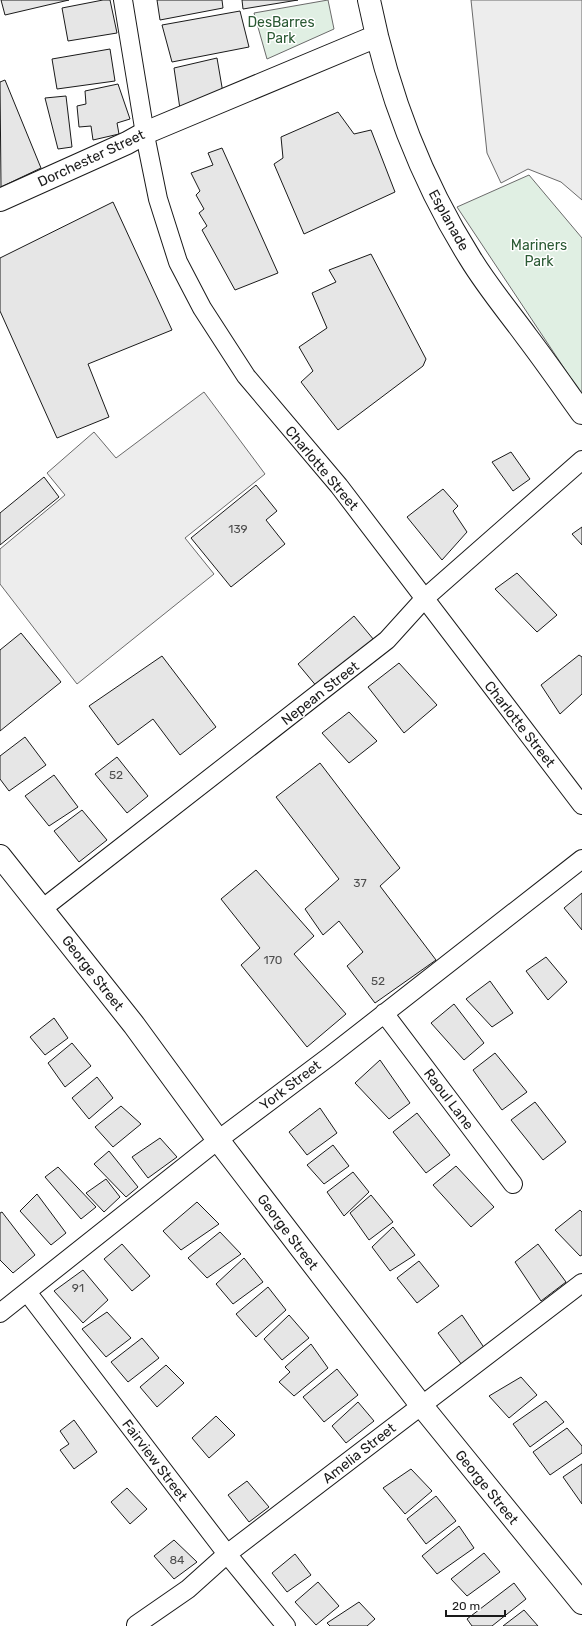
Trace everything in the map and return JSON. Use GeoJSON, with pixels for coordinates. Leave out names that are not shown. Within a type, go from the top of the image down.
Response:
{"type":"FeatureCollection","features":[{"type":"Feature","properties":{"kind":"street","name":"Charlotte Street"},"geometry":{"type":"LineString","coordinates":[[123,0],[138,94],[158,199],[178,262],[202,308],[246,376],[292,433],[340,486],[453,637],[582,805]]}},
{"type":"Feature","properties":{"kind":"street","name":"Esplanade"},"geometry":{"type":"LineString","coordinates":[[369,0],[376,36],[408,133],[436,200],[470,258],[489,286],[582,413]]}},
{"type":"Feature","properties":{"kind":"street","name":"Dorchester Street"},"geometry":{"type":"LineString","coordinates":[[0,200],[127,143],[145,133],[376,36]]}},
{"type":"Feature","properties":{"kind":"street","name":"Nepean Street"},"geometry":{"type":"LineString","coordinates":[[42,909],[387,640],[425,598],[582,460]]}},
{"type":"Feature","properties":{"kind":"street","name":"George Street"},"geometry":{"type":"LineString","coordinates":[[0,856],[134,1025],[218,1140],[421,1405],[582,1603]]}},
{"type":"Feature","properties":{"kind":"street","name":"York Street"},"geometry":{"type":"LineString","coordinates":[[0,1313],[218,1140],[582,859]]}},
{"type":"Feature","properties":{"kind":"street","name":"Raoul Lane"},"geometry":{"type":"LineString","coordinates":[[384,1013],[513,1184]]}},
{"type":"Feature","properties":{"kind":"street","name":"Amelia Street"},"geometry":{"type":"LineString","coordinates":[[136,1625],[188,1589],[227,1554],[582,1283]]}},
{"type":"Feature","properties":{"kind":"street","name":"Fairview Street"},"geometry":{"type":"LineString","coordinates":[[27,1292],[227,1554],[286,1626]]}},
{"type":"Feature","properties":{"kind":"green space","name":"DesBarres Park"},"geometry":{"type":"Polygon","coordinates":[[[328,0],[334,29],[267,59],[254,13],[328,0]]]}},
{"type":"Feature","properties":{"kind":"green space","name":"Mariners Park"},"geometry":{"type":"Polygon","coordinates":[[[529,175],[582,238],[582,395],[457,207],[529,175]]]}},
{"type":"Feature","properties":{"kind":"shaded area"},"geometry":{"type":"Polygon","coordinates":[[[471,0],[582,0],[582,200],[561,182],[528,169],[501,183],[487,153],[471,0]]]}},
{"type":"Feature","properties":{"kind":"shaded area"},"geometry":{"type":"Polygon","coordinates":[[[204,392],[265,474],[185,538],[214,574],[77,684],[0,584],[0,549],[65,495],[47,473],[94,432],[116,458],[204,392]]]}},
{"type":"Feature","properties":{"kind":"building"},"geometry":{"type":"Polygon","coordinates":[[[1,0],[69,0],[5,15],[1,0]]]}},
{"type":"Feature","properties":{"kind":"building"},"geometry":{"type":"Polygon","coordinates":[[[110,0],[117,33],[68,41],[62,8],[110,0]]]}},
{"type":"Feature","properties":{"kind":"building"},"geometry":{"type":"Polygon","coordinates":[[[157,0],[222,0],[223,8],[160,20],[157,0]]]}},
{"type":"Feature","properties":{"kind":"building"},"geometry":{"type":"Polygon","coordinates":[[[242,0],[298,0],[243,9],[242,0]]]}},
{"type":"Feature","properties":{"kind":"building"},"geometry":{"type":"Polygon","coordinates":[[[240,11],[249,47],[172,62],[162,25],[240,11]]]}},
{"type":"Feature","properties":{"kind":"building"},"geometry":{"type":"Polygon","coordinates":[[[110,49],[115,81],[57,89],[52,59],[110,49]]]}},
{"type":"Feature","properties":{"kind":"building"},"geometry":{"type":"Polygon","coordinates":[[[217,58],[223,93],[180,109],[174,68],[217,58]]]}},
{"type":"Feature","properties":{"kind":"building"},"geometry":{"type":"Polygon","coordinates":[[[5,80],[41,168],[1,187],[0,82],[5,80]]]}},
{"type":"Feature","properties":{"kind":"building"},"geometry":{"type":"Polygon","coordinates":[[[118,84],[130,119],[117,123],[119,134],[93,140],[91,126],[79,127],[77,106],[86,104],[85,91],[118,84]]]}},
{"type":"Feature","properties":{"kind":"building"},"geometry":{"type":"Polygon","coordinates":[[[66,96],[72,147],[58,149],[45,98],[66,96]]]}},
{"type":"Feature","properties":{"kind":"building"},"geometry":{"type":"Polygon","coordinates":[[[338,112],[354,134],[371,130],[395,192],[304,234],[274,164],[283,158],[281,137],[338,112]]]}},
{"type":"Feature","properties":{"kind":"building"},"geometry":{"type":"Polygon","coordinates":[[[222,148],[278,273],[235,290],[202,230],[207,226],[199,213],[204,209],[196,195],[200,191],[191,173],[213,165],[208,153],[222,148]]]}},
{"type":"Feature","properties":{"kind":"building"},"geometry":{"type":"Polygon","coordinates":[[[113,202],[172,330],[88,364],[109,417],[57,438],[0,311],[0,258],[113,202]]]}},
{"type":"Feature","properties":{"kind":"building"},"geometry":{"type":"Polygon","coordinates":[[[371,254],[426,359],[423,366],[338,430],[301,382],[313,371],[299,347],[327,328],[312,293],[336,282],[329,270],[371,254]]]}},
{"type":"Feature","properties":{"kind":"building"},"geometry":{"type":"Polygon","coordinates":[[[511,452],[530,479],[513,491],[492,462],[511,452]]]}},
{"type":"Feature","properties":{"kind":"building"},"geometry":{"type":"Polygon","coordinates":[[[44,477],[59,497],[0,545],[0,513],[44,477]]]}},
{"type":"Feature","properties":{"kind":"building"},"geometry":{"type":"Polygon","coordinates":[[[256,485],[277,511],[266,520],[285,544],[231,587],[191,538],[256,485]]]}},
{"type":"Feature","properties":{"kind":"building"},"geometry":{"type":"Polygon","coordinates":[[[443,489],[458,506],[453,511],[467,532],[442,560],[407,517],[443,489]]]}},
{"type":"Feature","properties":{"kind":"building"},"geometry":{"type":"Polygon","coordinates":[[[582,527],[582,545],[572,534],[582,527]]]}},
{"type":"Feature","properties":{"kind":"building"},"geometry":{"type":"Polygon","coordinates":[[[517,573],[557,615],[537,632],[495,589],[517,573]]]}},
{"type":"Feature","properties":{"kind":"building"},"geometry":{"type":"Polygon","coordinates":[[[354,616],[374,640],[318,688],[298,664],[354,616]]]}},
{"type":"Feature","properties":{"kind":"building"},"geometry":{"type":"Polygon","coordinates":[[[21,633],[61,682],[0,731],[0,650],[21,633]]]}},
{"type":"Feature","properties":{"kind":"building"},"geometry":{"type":"Polygon","coordinates":[[[579,655],[582,657],[582,694],[560,714],[541,685],[579,655]]]}},
{"type":"Feature","properties":{"kind":"building"},"geometry":{"type":"Polygon","coordinates":[[[162,656],[216,727],[180,755],[153,719],[118,745],[89,706],[162,656]]]}},
{"type":"Feature","properties":{"kind":"building"},"geometry":{"type":"Polygon","coordinates":[[[399,663],[437,705],[404,733],[368,687],[399,663]]]}},
{"type":"Feature","properties":{"kind":"building"},"geometry":{"type":"Polygon","coordinates":[[[349,712],[377,741],[349,763],[322,733],[349,712]]]}},
{"type":"Feature","properties":{"kind":"building"},"geometry":{"type":"Polygon","coordinates":[[[25,737],[46,765],[9,791],[0,779],[0,756],[25,737]]]}},
{"type":"Feature","properties":{"kind":"building"},"geometry":{"type":"Polygon","coordinates":[[[117,757],[148,796],[127,813],[95,774],[117,757]]]}},
{"type":"Feature","properties":{"kind":"building"},"geometry":{"type":"Polygon","coordinates":[[[320,763],[400,868],[380,886],[436,960],[375,1003],[347,966],[363,952],[339,921],[323,935],[305,909],[339,879],[276,797],[320,763]]]}},
{"type":"Feature","properties":{"kind":"building"},"geometry":{"type":"Polygon","coordinates":[[[54,775],[78,807],[49,826],[25,796],[54,775]]]}},
{"type":"Feature","properties":{"kind":"building"},"geometry":{"type":"Polygon","coordinates":[[[82,810],[107,840],[79,862],[54,831],[82,810]]]}},
{"type":"Feature","properties":{"kind":"building"},"geometry":{"type":"Polygon","coordinates":[[[256,870],[314,936],[294,954],[346,1014],[307,1047],[241,965],[260,948],[221,899],[256,870]]]}},
{"type":"Feature","properties":{"kind":"building"},"geometry":{"type":"Polygon","coordinates":[[[582,893],[582,930],[564,908],[582,893]]]}},
{"type":"Feature","properties":{"kind":"building"},"geometry":{"type":"Polygon","coordinates":[[[546,957],[567,982],[548,1000],[526,971],[546,957]]]}},
{"type":"Feature","properties":{"kind":"building"},"geometry":{"type":"Polygon","coordinates":[[[490,981],[513,1013],[492,1027],[466,999],[490,981]]]}},
{"type":"Feature","properties":{"kind":"building"},"geometry":{"type":"Polygon","coordinates":[[[454,1004],[484,1043],[464,1060],[431,1023],[454,1004]]]}},
{"type":"Feature","properties":{"kind":"building"},"geometry":{"type":"Polygon","coordinates":[[[54,1018],[68,1038],[45,1055],[30,1037],[54,1018]]]}},
{"type":"Feature","properties":{"kind":"building"},"geometry":{"type":"Polygon","coordinates":[[[72,1043],[91,1066],[65,1087],[48,1063],[72,1043]]]}},
{"type":"Feature","properties":{"kind":"building"},"geometry":{"type":"Polygon","coordinates":[[[495,1053],[527,1092],[502,1110],[473,1070],[495,1053]]]}},
{"type":"Feature","properties":{"kind":"building"},"geometry":{"type":"Polygon","coordinates":[[[380,1060],[410,1103],[389,1119],[355,1083],[380,1060]]]}},
{"type":"Feature","properties":{"kind":"building"},"geometry":{"type":"Polygon","coordinates":[[[97,1077],[113,1098],[89,1119],[72,1098],[97,1077]]]}},
{"type":"Feature","properties":{"kind":"building"},"geometry":{"type":"Polygon","coordinates":[[[535,1102],[566,1142],[543,1160],[511,1120],[535,1102]]]}},
{"type":"Feature","properties":{"kind":"building"},"geometry":{"type":"Polygon","coordinates":[[[121,1106],[141,1124],[113,1147],[95,1127],[121,1106]]]}},
{"type":"Feature","properties":{"kind":"building"},"geometry":{"type":"Polygon","coordinates":[[[320,1108],[337,1133],[307,1155],[289,1132],[320,1108]]]}},
{"type":"Feature","properties":{"kind":"building"},"geometry":{"type":"Polygon","coordinates":[[[417,1113],[450,1155],[426,1173],[393,1132],[417,1113]]]}},
{"type":"Feature","properties":{"kind":"building"},"geometry":{"type":"Polygon","coordinates":[[[160,1138],[177,1157],[148,1178],[132,1157],[160,1138]]]}},
{"type":"Feature","properties":{"kind":"building"},"geometry":{"type":"Polygon","coordinates":[[[333,1145],[349,1166],[324,1184],[307,1165],[333,1145]]]}},
{"type":"Feature","properties":{"kind":"building"},"geometry":{"type":"Polygon","coordinates":[[[109,1151],[138,1187],[126,1197],[94,1164],[109,1151]]]}},
{"type":"Feature","properties":{"kind":"building"},"geometry":{"type":"Polygon","coordinates":[[[456,1166],[494,1207],[471,1227],[433,1185],[456,1166]]]}},
{"type":"Feature","properties":{"kind":"building"},"geometry":{"type":"Polygon","coordinates":[[[58,1167],[96,1207],[81,1219],[45,1177],[58,1167]]]}},
{"type":"Feature","properties":{"kind":"building"},"geometry":{"type":"Polygon","coordinates":[[[353,1172],[369,1192],[344,1216],[327,1192],[353,1172]]]}},
{"type":"Feature","properties":{"kind":"building"},"geometry":{"type":"Polygon","coordinates":[[[106,1179],[120,1197],[104,1212],[86,1193],[106,1179]]]}},
{"type":"Feature","properties":{"kind":"building"},"geometry":{"type":"Polygon","coordinates":[[[37,1194],[66,1233],[51,1245],[20,1211],[37,1194]]]}},
{"type":"Feature","properties":{"kind":"building"},"geometry":{"type":"Polygon","coordinates":[[[371,1195],[393,1222],[369,1240],[350,1213],[371,1195]]]}},
{"type":"Feature","properties":{"kind":"building"},"geometry":{"type":"Polygon","coordinates":[[[197,1202],[219,1224],[181,1250],[163,1231],[197,1202]]]}},
{"type":"Feature","properties":{"kind":"building"},"geometry":{"type":"Polygon","coordinates":[[[580,1210],[582,1212],[582,1255],[580,1256],[555,1230],[580,1210]]]}},
{"type":"Feature","properties":{"kind":"building"},"geometry":{"type":"Polygon","coordinates":[[[2,1212],[35,1255],[13,1273],[0,1260],[0,1213],[2,1212]]]}},
{"type":"Feature","properties":{"kind":"building"},"geometry":{"type":"Polygon","coordinates":[[[393,1227],[415,1255],[390,1271],[372,1247],[393,1227]]]}},
{"type":"Feature","properties":{"kind":"building"},"geometry":{"type":"Polygon","coordinates":[[[220,1232],[241,1254],[207,1278],[188,1258],[220,1232]]]}},
{"type":"Feature","properties":{"kind":"building"},"geometry":{"type":"Polygon","coordinates":[[[122,1244],[150,1276],[132,1291],[104,1259],[122,1244]]]}},
{"type":"Feature","properties":{"kind":"building"},"geometry":{"type":"Polygon","coordinates":[[[538,1244],[566,1282],[541,1301],[515,1262],[538,1244]]]}},
{"type":"Feature","properties":{"kind":"building"},"geometry":{"type":"Polygon","coordinates":[[[244,1258],[263,1282],[233,1304],[216,1284],[244,1258]]]}},
{"type":"Feature","properties":{"kind":"building"},"geometry":{"type":"Polygon","coordinates":[[[419,1261],[439,1286],[417,1303],[397,1278],[419,1261]]]}},
{"type":"Feature","properties":{"kind":"building"},"geometry":{"type":"Polygon","coordinates":[[[83,1270],[108,1300],[83,1323],[54,1291],[83,1270]]]}},
{"type":"Feature","properties":{"kind":"building"},"geometry":{"type":"Polygon","coordinates":[[[268,1287],[286,1310],[256,1337],[236,1314],[268,1287]]]}},
{"type":"Feature","properties":{"kind":"building"},"geometry":{"type":"Polygon","coordinates":[[[107,1312],[131,1338],[106,1357],[82,1329],[107,1312]]]}},
{"type":"Feature","properties":{"kind":"building"},"geometry":{"type":"Polygon","coordinates":[[[289,1315],[309,1338],[282,1360],[264,1339],[289,1315]]]}},
{"type":"Feature","properties":{"kind":"building"},"geometry":{"type":"Polygon","coordinates":[[[462,1315],[485,1349],[462,1365],[438,1333],[462,1315]]]}},
{"type":"Feature","properties":{"kind":"building"},"geometry":{"type":"Polygon","coordinates":[[[142,1338],[159,1358],[128,1382],[111,1362],[142,1338]]]}},
{"type":"Feature","properties":{"kind":"building"},"geometry":{"type":"Polygon","coordinates":[[[311,1344],[328,1368],[294,1396],[279,1382],[290,1372],[285,1367],[311,1344]]]}},
{"type":"Feature","properties":{"kind":"building"},"geometry":{"type":"Polygon","coordinates":[[[166,1365],[184,1383],[157,1407],[140,1387],[166,1365]]]}},
{"type":"Feature","properties":{"kind":"building"},"geometry":{"type":"Polygon","coordinates":[[[337,1369],[358,1395],[324,1422],[303,1397],[337,1369]]]}},
{"type":"Feature","properties":{"kind":"building"},"geometry":{"type":"Polygon","coordinates":[[[521,1377],[537,1395],[509,1418],[489,1396],[521,1377]]]}},
{"type":"Feature","properties":{"kind":"building"},"geometry":{"type":"Polygon","coordinates":[[[546,1401],[564,1422],[530,1447],[513,1424],[546,1401]]]}},
{"type":"Feature","properties":{"kind":"building"},"geometry":{"type":"Polygon","coordinates":[[[358,1402],[374,1421],[346,1443],[332,1426],[358,1402]]]}},
{"type":"Feature","properties":{"kind":"building"},"geometry":{"type":"Polygon","coordinates":[[[216,1416],[235,1435],[209,1458],[192,1438],[216,1416]]]}},
{"type":"Feature","properties":{"kind":"building"},"geometry":{"type":"Polygon","coordinates":[[[74,1420],[97,1452],[74,1469],[60,1450],[69,1444],[60,1431],[74,1420]]]}},
{"type":"Feature","properties":{"kind":"building"},"geometry":{"type":"Polygon","coordinates":[[[567,1428],[582,1446],[582,1453],[550,1475],[533,1452],[567,1428]]]}},
{"type":"Feature","properties":{"kind":"building"},"geometry":{"type":"Polygon","coordinates":[[[582,1464],[582,1504],[563,1477],[582,1464]]]}},
{"type":"Feature","properties":{"kind":"building"},"geometry":{"type":"Polygon","coordinates":[[[411,1469],[432,1491],[405,1514],[383,1488],[411,1469]]]}},
{"type":"Feature","properties":{"kind":"building"},"geometry":{"type":"Polygon","coordinates":[[[247,1481],[269,1507],[249,1522],[228,1495],[247,1481]]]}},
{"type":"Feature","properties":{"kind":"building"},"geometry":{"type":"Polygon","coordinates":[[[127,1488],[147,1509],[130,1524],[111,1502],[127,1488]]]}},
{"type":"Feature","properties":{"kind":"building"},"geometry":{"type":"Polygon","coordinates":[[[436,1496],[456,1521],[426,1544],[407,1519],[436,1496]]]}},
{"type":"Feature","properties":{"kind":"building"},"geometry":{"type":"Polygon","coordinates":[[[459,1526],[474,1548],[437,1574],[422,1556],[459,1526]]]}},
{"type":"Feature","properties":{"kind":"building"},"geometry":{"type":"Polygon","coordinates":[[[174,1540],[197,1562],[174,1579],[154,1556],[174,1540]]]}},
{"type":"Feature","properties":{"kind":"building"},"geometry":{"type":"Polygon","coordinates":[[[484,1553],[500,1572],[467,1596],[451,1579],[484,1553]]]}},
{"type":"Feature","properties":{"kind":"building"},"geometry":{"type":"Polygon","coordinates":[[[295,1554],[311,1575],[287,1592],[272,1573],[295,1554]]]}},
{"type":"Feature","properties":{"kind":"building"},"geometry":{"type":"Polygon","coordinates":[[[318,1582],[339,1606],[316,1625],[295,1602],[318,1582]]]}},
{"type":"Feature","properties":{"kind":"building"},"geometry":{"type":"Polygon","coordinates":[[[514,1583],[526,1599],[492,1626],[472,1626],[467,1619],[514,1583]]]}},
{"type":"Feature","properties":{"kind":"building"},"geometry":{"type":"Polygon","coordinates":[[[359,1602],[375,1619],[367,1626],[330,1626],[327,1623],[359,1602]]]}},
{"type":"Feature","properties":{"kind":"building"},"geometry":{"type":"Polygon","coordinates":[[[524,1610],[538,1626],[503,1626],[524,1610]]]}}]}
